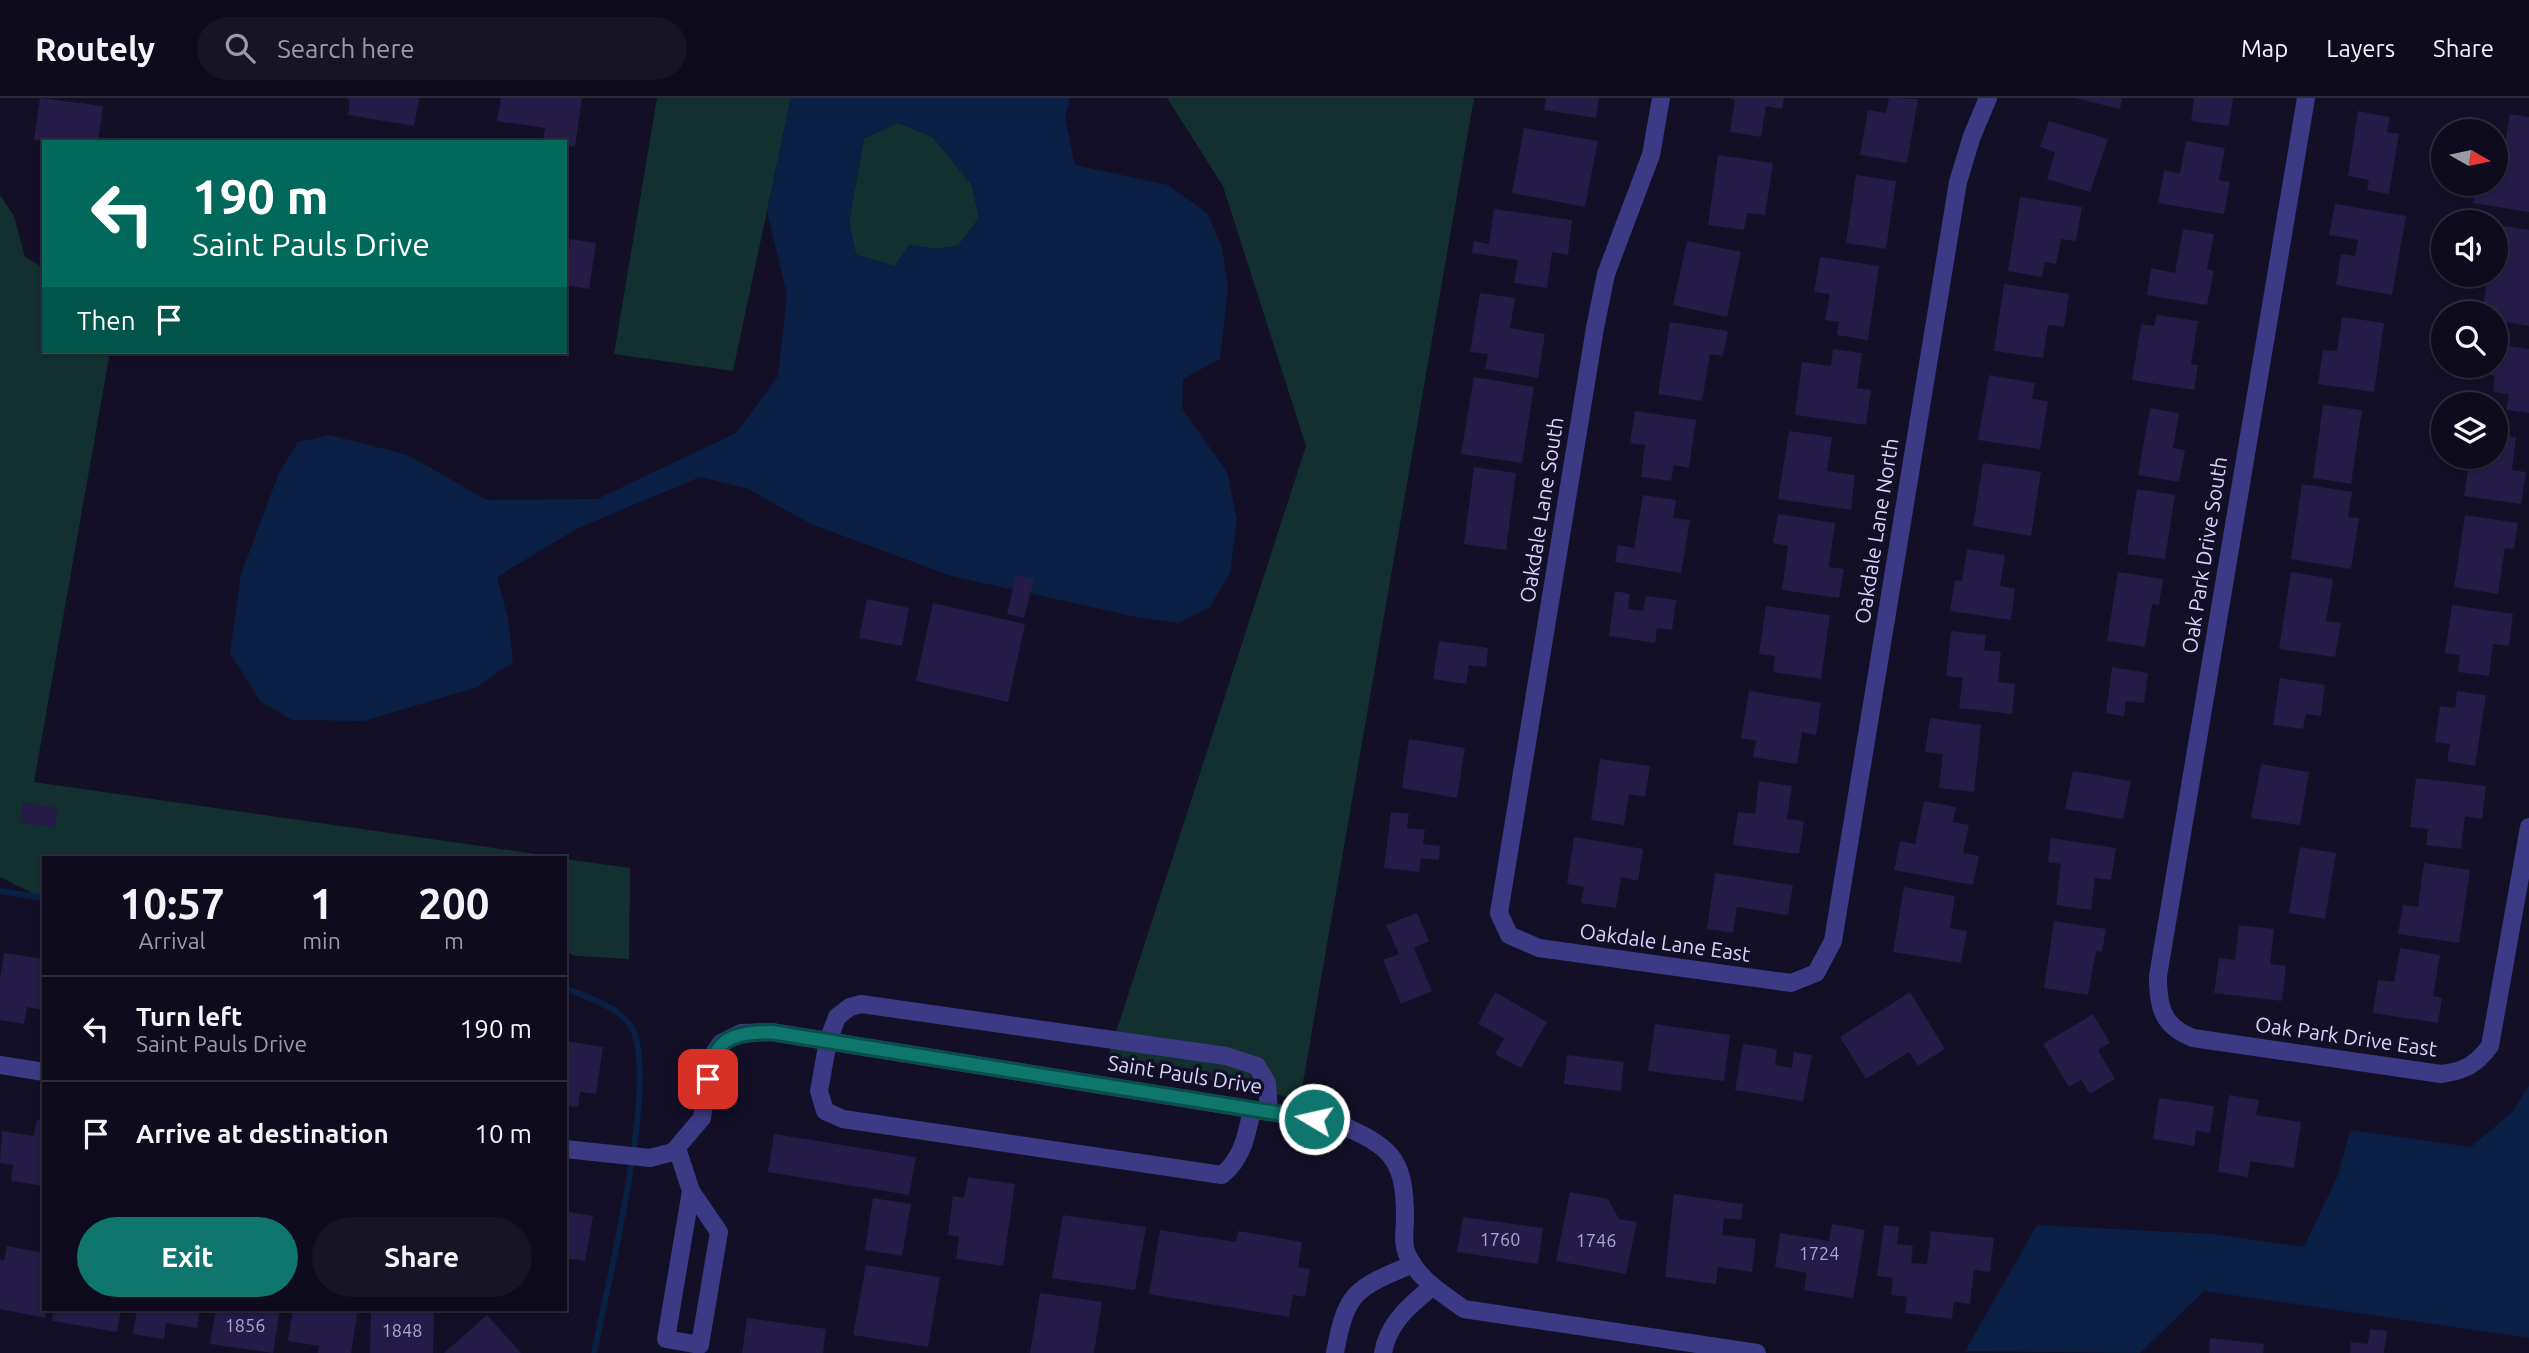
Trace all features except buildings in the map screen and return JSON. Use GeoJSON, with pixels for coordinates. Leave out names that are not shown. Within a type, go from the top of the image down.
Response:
{"type":"FeatureCollection","features":[{"type":"Feature","properties":{"kind":"street","name":"Oakdale Lane South"},"geometry":{"type":"LineString","coordinates":[[1509,935],[1499,913],[1595,328],[1606,274],[1651,155],[1661,98]]}},
{"type":"Feature","properties":{"kind":"street","name":"Oakdale Lane North"},"geometry":{"type":"LineString","coordinates":[[1815,973],[1833,941],[1958,182],[1972,136],[1988,98]]}},
{"type":"Feature","properties":{"kind":"street","name":"Oak Park Drive South"},"geometry":{"type":"LineString","coordinates":[[2166,1019],[2158,999],[2158,976],[2306,98]]}},
{"type":"Feature","properties":{"kind":"street","name":"Oak Park Drive East"},"geometry":{"type":"LineString","coordinates":[[2166,1019],[2175,1031],[2193,1038],[2441,1073],[2462,1071],[2479,1062],[2490,1046],[2497,1021],[2529,827]]}},
{"type":"Feature","properties":{"kind":"street","name":"Oakdale Lane East"},"geometry":{"type":"LineString","coordinates":[[1509,935],[1539,948],[1791,983],[1815,973]]}},
{"type":"Feature","properties":{"kind":"street"},"geometry":{"type":"LineString","coordinates":[[861,1004],[1226,1056],[1257,1066],[1267,1083],[1260,1110],[1233,1167],[1222,1175],[843,1119],[825,1111],[819,1091],[828,1041],[837,1017],[850,1007],[861,1004]]}},
{"type":"Feature","properties":{"kind":"street","name":"Saint Pauls Drive"},"geometry":{"type":"LineString","coordinates":[[567,1149],[610,1156],[650,1158],[677,1148],[702,1118],[710,1059],[721,1043],[741,1033],[771,1032],[1337,1123],[1376,1140],[1395,1159],[1403,1182],[1403,1241],[1413,1264],[1432,1287],[1464,1309],[1756,1353]]}},
{"type":"Feature","properties":{"kind":"street"},"geometry":{"type":"LineString","coordinates":[[0,1065],[42,1072]]}},
{"type":"Feature","properties":{"kind":"street"},"geometry":{"type":"LineString","coordinates":[[677,1148],[691,1191],[719,1232],[700,1345],[666,1339],[691,1191]]}},
{"type":"Feature","properties":{"kind":"street"},"geometry":{"type":"LineString","coordinates":[[1335,1353],[1345,1307],[1378,1279],[1413,1264]]}},
{"type":"Feature","properties":{"kind":"street"},"geometry":{"type":"LineString","coordinates":[[1383,1353],[1386,1336],[1406,1308],[1432,1287]]}},
{"type":"Feature","properties":{"kind":"green space"},"geometry":{"type":"Polygon","coordinates":[[[657,98],[791,98],[733,371],[614,354],[657,98]]]}},
{"type":"Feature","properties":{"kind":"green space"},"geometry":{"type":"Polygon","coordinates":[[[1167,98],[1474,98],[1300,1100],[1108,1057],[1306,446],[1223,186],[1167,98]]]}},
{"type":"Feature","properties":{"kind":"green space"},"geometry":{"type":"Polygon","coordinates":[[[898,123],[933,137],[972,185],[979,218],[958,246],[935,249],[909,245],[895,266],[856,255],[849,222],[864,138],[898,123]]]}},
{"type":"Feature","properties":{"kind":"green space"},"geometry":{"type":"Polygon","coordinates":[[[0,195],[14,216],[25,257],[42,267],[42,354],[110,354],[34,782],[550,856],[42,856],[42,895],[34,894],[0,877],[0,195]]]}},
{"type":"Feature","properties":{"kind":"green space"},"geometry":{"type":"Polygon","coordinates":[[[567,859],[630,868],[629,959],[577,956],[567,953],[567,859]]]}},
{"type":"Feature","properties":{"kind":"water"},"geometry":{"type":"Polygon","coordinates":[[[791,98],[1070,98],[1065,118],[1075,165],[1168,185],[1207,213],[1222,247],[1228,288],[1220,359],[1183,379],[1182,408],[1227,472],[1237,519],[1230,573],[1210,607],[1179,623],[1137,617],[951,576],[811,524],[748,489],[700,477],[578,528],[497,577],[508,618],[513,662],[475,688],[364,721],[292,720],[260,701],[230,653],[241,574],[279,473],[298,442],[330,435],[408,455],[487,500],[597,499],[736,433],[778,376],[787,294],[767,212],[791,98]],[[898,123],[864,138],[849,222],[856,255],[895,266],[909,245],[935,249],[958,246],[979,218],[972,185],[933,137],[898,123]]]}},
{"type":"Feature","properties":{"kind":"water"},"geometry":{"type":"Polygon","coordinates":[[[2529,1085],[2529,1338],[2204,1291],[2140,1353],[1965,1351],[2037,1225],[2212,1234],[2304,1247],[2338,1175],[2350,1130],[2471,1147],[2512,1112],[2529,1085]]]}},
{"type":"Feature","properties":{"kind":"waterway"},"geometry":{"type":"LineString","coordinates":[[0,891],[42,898]]}},
{"type":"Feature","properties":{"kind":"waterway"},"geometry":{"type":"LineString","coordinates":[[567,989],[621,1015],[633,1030],[639,1057],[639,1095],[628,1187],[594,1353]]}},
{"type":"Feature","properties":{"kind":"route"},"geometry":{"type":"LineString","coordinates":[[708,1079],[710,1059],[721,1043],[741,1033],[771,1032],[1314,1119]]}}]}
